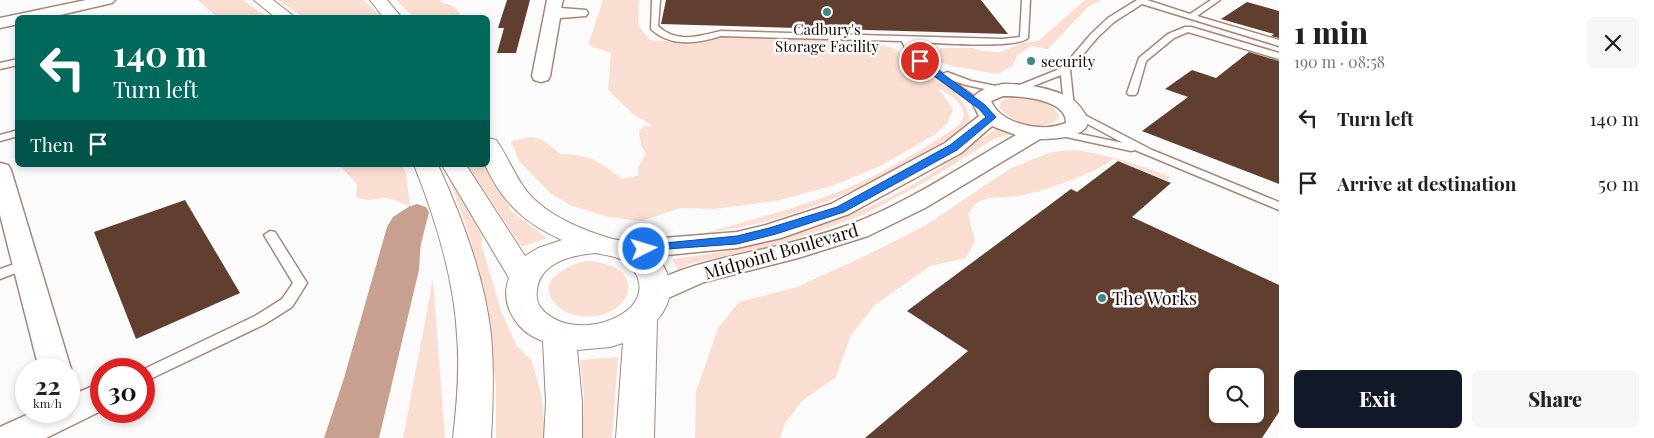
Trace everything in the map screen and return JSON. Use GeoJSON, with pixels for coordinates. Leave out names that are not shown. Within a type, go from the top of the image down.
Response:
{"type":"FeatureCollection","features":[{"type":"Feature","properties":{"kind":"highway"},"geometry":{"type":"LineString","coordinates":[[262,0],[284,15]]}},
{"type":"Feature","properties":{"kind":"highway"},"geometry":{"type":"LineString","coordinates":[[378,0],[391,15]]}},
{"type":"Feature","properties":{"kind":"highway"},"geometry":{"type":"LineString","coordinates":[[490,149],[516,197],[529,209],[546,221],[596,244],[627,250],[646,264],[653,273],[656,282],[649,306],[635,438]]}},
{"type":"Feature","properties":{"kind":"highway"},"geometry":{"type":"LineString","coordinates":[[427,167],[439,194],[452,234],[464,280],[474,334],[475,408],[472,438]]}},
{"type":"Feature","properties":{"kind":"highway"},"geometry":{"type":"LineString","coordinates":[[455,167],[524,278]]}},
{"type":"Feature","properties":{"kind":"highway"},"geometry":{"type":"LineString","coordinates":[[596,244],[578,245],[553,253],[532,266],[524,278],[521,292],[523,305],[530,317],[543,328],[559,335],[581,338],[604,337],[624,330],[649,306]]}},
{"type":"Feature","properties":{"kind":"highway"},"geometry":{"type":"LineString","coordinates":[[559,335],[564,402],[563,438]]}},
{"type":"Feature","properties":{"kind":"street"},"geometry":{"type":"LineString","coordinates":[[37,15],[107,0]]}},
{"type":"Feature","properties":{"kind":"street"},"geometry":{"type":"LineString","coordinates":[[541,76],[554,6],[580,13]]}},
{"type":"Feature","properties":{"kind":"street"},"geometry":{"type":"LineString","coordinates":[[0,23],[15,20]]}},
{"type":"Feature","properties":{"kind":"street"},"geometry":{"type":"LineString","coordinates":[[986,112],[1010,126],[1034,133],[1061,133],[1076,126],[1078,120],[1072,110],[1047,96],[1009,90]]}},
{"type":"Feature","properties":{"kind":"street","name":"Midpoint Boulevard"},"geometry":{"type":"LineString","coordinates":[[627,250],[737,240],[772,232],[840,209],[953,148],[986,112],[981,100],[985,96],[1009,90]]}},
{"type":"Feature","properties":{"kind":"street","name":"Midpoint Boulevard"},"geometry":{"type":"LineString","coordinates":[[649,306],[695,275],[789,252],[859,230],[916,203],[1034,133]]}},
{"type":"Feature","properties":{"kind":"street"},"geometry":{"type":"LineString","coordinates":[[0,170],[52,358]]}},
{"type":"Feature","properties":{"kind":"street"},"geometry":{"type":"LineString","coordinates":[[12,438],[44,423]]}},
{"type":"Feature","properties":{"kind":"lane"},"geometry":{"type":"LineString","coordinates":[[656,0],[654,27],[657,31],[681,39],[700,40],[721,33],[1003,42],[1018,41],[1024,38],[1026,0]]}},
{"type":"Feature","properties":{"kind":"lane"},"geometry":{"type":"LineString","coordinates":[[1188,29],[1190,17],[1216,0]]}},
{"type":"Feature","properties":{"kind":"lane"},"geometry":{"type":"LineString","coordinates":[[928,68],[969,83],[1009,90],[1065,70],[1094,36],[1111,20],[1141,1],[1279,43]]}},
{"type":"Feature","properties":{"kind":"lane"},"geometry":{"type":"LineString","coordinates":[[1132,93],[1142,60],[1171,36],[1188,29],[1279,56]]}},
{"type":"Feature","properties":{"kind":"lane"},"geometry":{"type":"LineString","coordinates":[[905,39],[912,55],[986,112]]}},
{"type":"Feature","properties":{"kind":"lane"},"geometry":{"type":"LineString","coordinates":[[0,66],[15,63]]}},
{"type":"Feature","properties":{"kind":"lane"},"geometry":{"type":"LineString","coordinates":[[1065,70],[1072,110],[1148,152],[1279,206]]}},
{"type":"Feature","properties":{"kind":"lane"},"geometry":{"type":"LineString","coordinates":[[1061,133],[1148,152]]}},
{"type":"Feature","properties":{"kind":"lane"},"geometry":{"type":"LineString","coordinates":[[0,138],[15,134]]}},
{"type":"Feature","properties":{"kind":"lane"},"geometry":{"type":"LineString","coordinates":[[155,371],[260,320],[287,303],[300,283],[270,235]]}},
{"type":"Feature","properties":{"kind":"lane"},"geometry":{"type":"LineString","coordinates":[[0,274],[26,264]]}},
{"type":"Feature","properties":{"kind":"shaded area"},"geometry":{"type":"Polygon","coordinates":[[[198,0],[243,0],[264,15],[215,15],[198,0]]]}},
{"type":"Feature","properties":{"kind":"shaded area"},"geometry":{"type":"Polygon","coordinates":[[[278,0],[363,0],[380,15],[300,15],[278,0]]]}},
{"type":"Feature","properties":{"kind":"shaded area"},"geometry":{"type":"Polygon","coordinates":[[[396,0],[441,0],[441,2],[451,5],[459,12],[459,15],[412,15],[396,0]]]}},
{"type":"Feature","properties":{"kind":"shaded area"},"geometry":{"type":"Polygon","coordinates":[[[603,0],[639,0],[638,25],[650,40],[696,43],[719,36],[728,36],[845,40],[885,46],[898,51],[913,68],[941,83],[956,94],[967,109],[970,119],[958,132],[929,151],[868,184],[837,198],[805,209],[739,227],[705,233],[809,202],[843,190],[888,169],[959,125],[963,119],[962,108],[954,98],[938,88],[953,109],[948,122],[936,134],[880,166],[832,186],[776,201],[715,209],[681,208],[641,221],[609,217],[572,206],[551,194],[519,161],[511,142],[533,137],[538,138],[560,154],[586,157],[607,168],[622,179],[639,175],[638,168],[646,153],[641,146],[639,131],[644,126],[653,126],[633,114],[608,90],[611,53],[588,45],[603,0]]]}},
{"type":"Feature","properties":{"kind":"shaded area"},"geometry":{"type":"Polygon","coordinates":[[[1085,0],[1101,0],[1088,7],[1048,49],[1031,46],[1017,55],[1013,65],[998,74],[956,67],[935,61],[926,55],[935,54],[941,48],[973,48],[982,51],[1000,52],[1022,43],[1038,41],[1085,0]]]}},
{"type":"Feature","properties":{"kind":"shaded area"},"geometry":{"type":"Polygon","coordinates":[[[1013,97],[1039,100],[1055,110],[1059,115],[1058,119],[1044,125],[1019,122],[999,108],[1001,101],[1013,97]]]}},
{"type":"Feature","properties":{"kind":"shaded area"},"geometry":{"type":"Polygon","coordinates":[[[996,129],[1010,134],[994,139],[927,181],[865,214],[816,232],[763,248],[692,263],[678,270],[672,259],[738,249],[771,241],[865,209],[924,178],[996,129]]]}},
{"type":"Feature","properties":{"kind":"shaded area"},"geometry":{"type":"Polygon","coordinates":[[[1074,150],[1111,157],[1171,177],[1166,180],[1114,159],[1083,176],[1047,189],[1024,195],[989,198],[978,202],[968,214],[975,241],[966,258],[930,266],[875,305],[851,335],[836,377],[802,401],[785,423],[780,438],[695,438],[696,392],[718,328],[739,302],[797,287],[926,225],[1008,170],[1053,152],[1074,150]]]}},
{"type":"Feature","properties":{"kind":"shaded area"},"geometry":{"type":"Polygon","coordinates":[[[490,166],[511,211],[547,238],[522,247],[468,167],[490,166]]]}},
{"type":"Feature","properties":{"kind":"shaded area"},"geometry":{"type":"Polygon","coordinates":[[[342,167],[403,167],[406,173],[410,206],[388,198],[366,200],[356,197],[357,185],[342,167]]]}},
{"type":"Feature","properties":{"kind":"shaded area"},"geometry":{"type":"Polygon","coordinates":[[[451,176],[483,238],[481,243],[501,311],[516,345],[532,361],[542,398],[545,438],[496,438],[496,387],[482,288],[469,234],[449,179],[451,176]]]}},
{"type":"Feature","properties":{"kind":"shaded area"},"geometry":{"type":"Polygon","coordinates":[[[410,206],[421,238],[419,270],[379,438],[324,438],[344,378],[387,227],[393,217],[410,206]]]}},
{"type":"Feature","properties":{"kind":"shaded area"},"geometry":{"type":"Polygon","coordinates":[[[586,261],[607,264],[620,271],[627,281],[628,292],[623,302],[613,310],[599,315],[578,316],[560,308],[552,300],[549,284],[554,278],[568,267],[586,261]]]}},
{"type":"Feature","properties":{"kind":"shaded area"},"geometry":{"type":"Polygon","coordinates":[[[433,279],[445,438],[403,438],[433,279]]]}},
{"type":"Feature","properties":{"kind":"shaded area"},"geometry":{"type":"Polygon","coordinates":[[[618,357],[612,438],[582,438],[584,397],[580,360],[618,357]]]}},
{"type":"Feature","properties":{"kind":"building"},"geometry":{"type":"Polygon","coordinates":[[[507,0],[530,0],[516,53],[497,53],[504,28],[498,28],[507,0]]]}},
{"type":"Feature","properties":{"kind":"building","name":"Cadbury's Storage Facility"},"geometry":{"type":"Polygon","coordinates":[[[666,0],[981,0],[1008,34],[661,24],[666,0]]]}},
{"type":"Feature","properties":{"kind":"building"},"geometry":{"type":"Polygon","coordinates":[[[1247,2],[1279,11],[1279,38],[1271,36],[1274,34],[1221,19],[1247,2]]]}},
{"type":"Feature","properties":{"kind":"building"},"geometry":{"type":"Polygon","coordinates":[[[1249,52],[1279,61],[1279,184],[1142,131],[1188,97],[1165,89],[1192,70],[1216,78],[1249,52]]]}},
{"type":"Feature","properties":{"kind":"building","name":"The Works"},"geometry":{"type":"Polygon","coordinates":[[[1118,161],[1171,183],[1132,217],[1279,285],[1279,412],[1262,438],[865,438],[968,351],[907,311],[1071,189],[1077,192],[1118,161]]]}},
{"type":"Feature","properties":{"kind":"building"},"geometry":{"type":"Polygon","coordinates":[[[185,200],[240,293],[136,339],[94,232],[185,200]]]}},
{"type":"Feature","properties":{"kind":"waterway"},"geometry":{"type":"LineString","coordinates":[[406,252],[417,212]]}},
{"type":"Feature","properties":{"kind":"place","name":"Cadbury's Storage Facility"},"geometry":{"type":"Point","coordinates":[827,12]}},
{"type":"Feature","properties":{"kind":"place","name":"security"},"geometry":{"type":"Point","coordinates":[1031,61]}},
{"type":"Feature","properties":{"kind":"place","name":"The Works"},"geometry":{"type":"Point","coordinates":[1102,298]}},
{"type":"Feature","properties":{"kind":"route"},"geometry":{"type":"LineString","coordinates":[[644,249],[737,240],[772,232],[840,209],[953,148],[991,117],[982,107],[920,61]]}}]}
